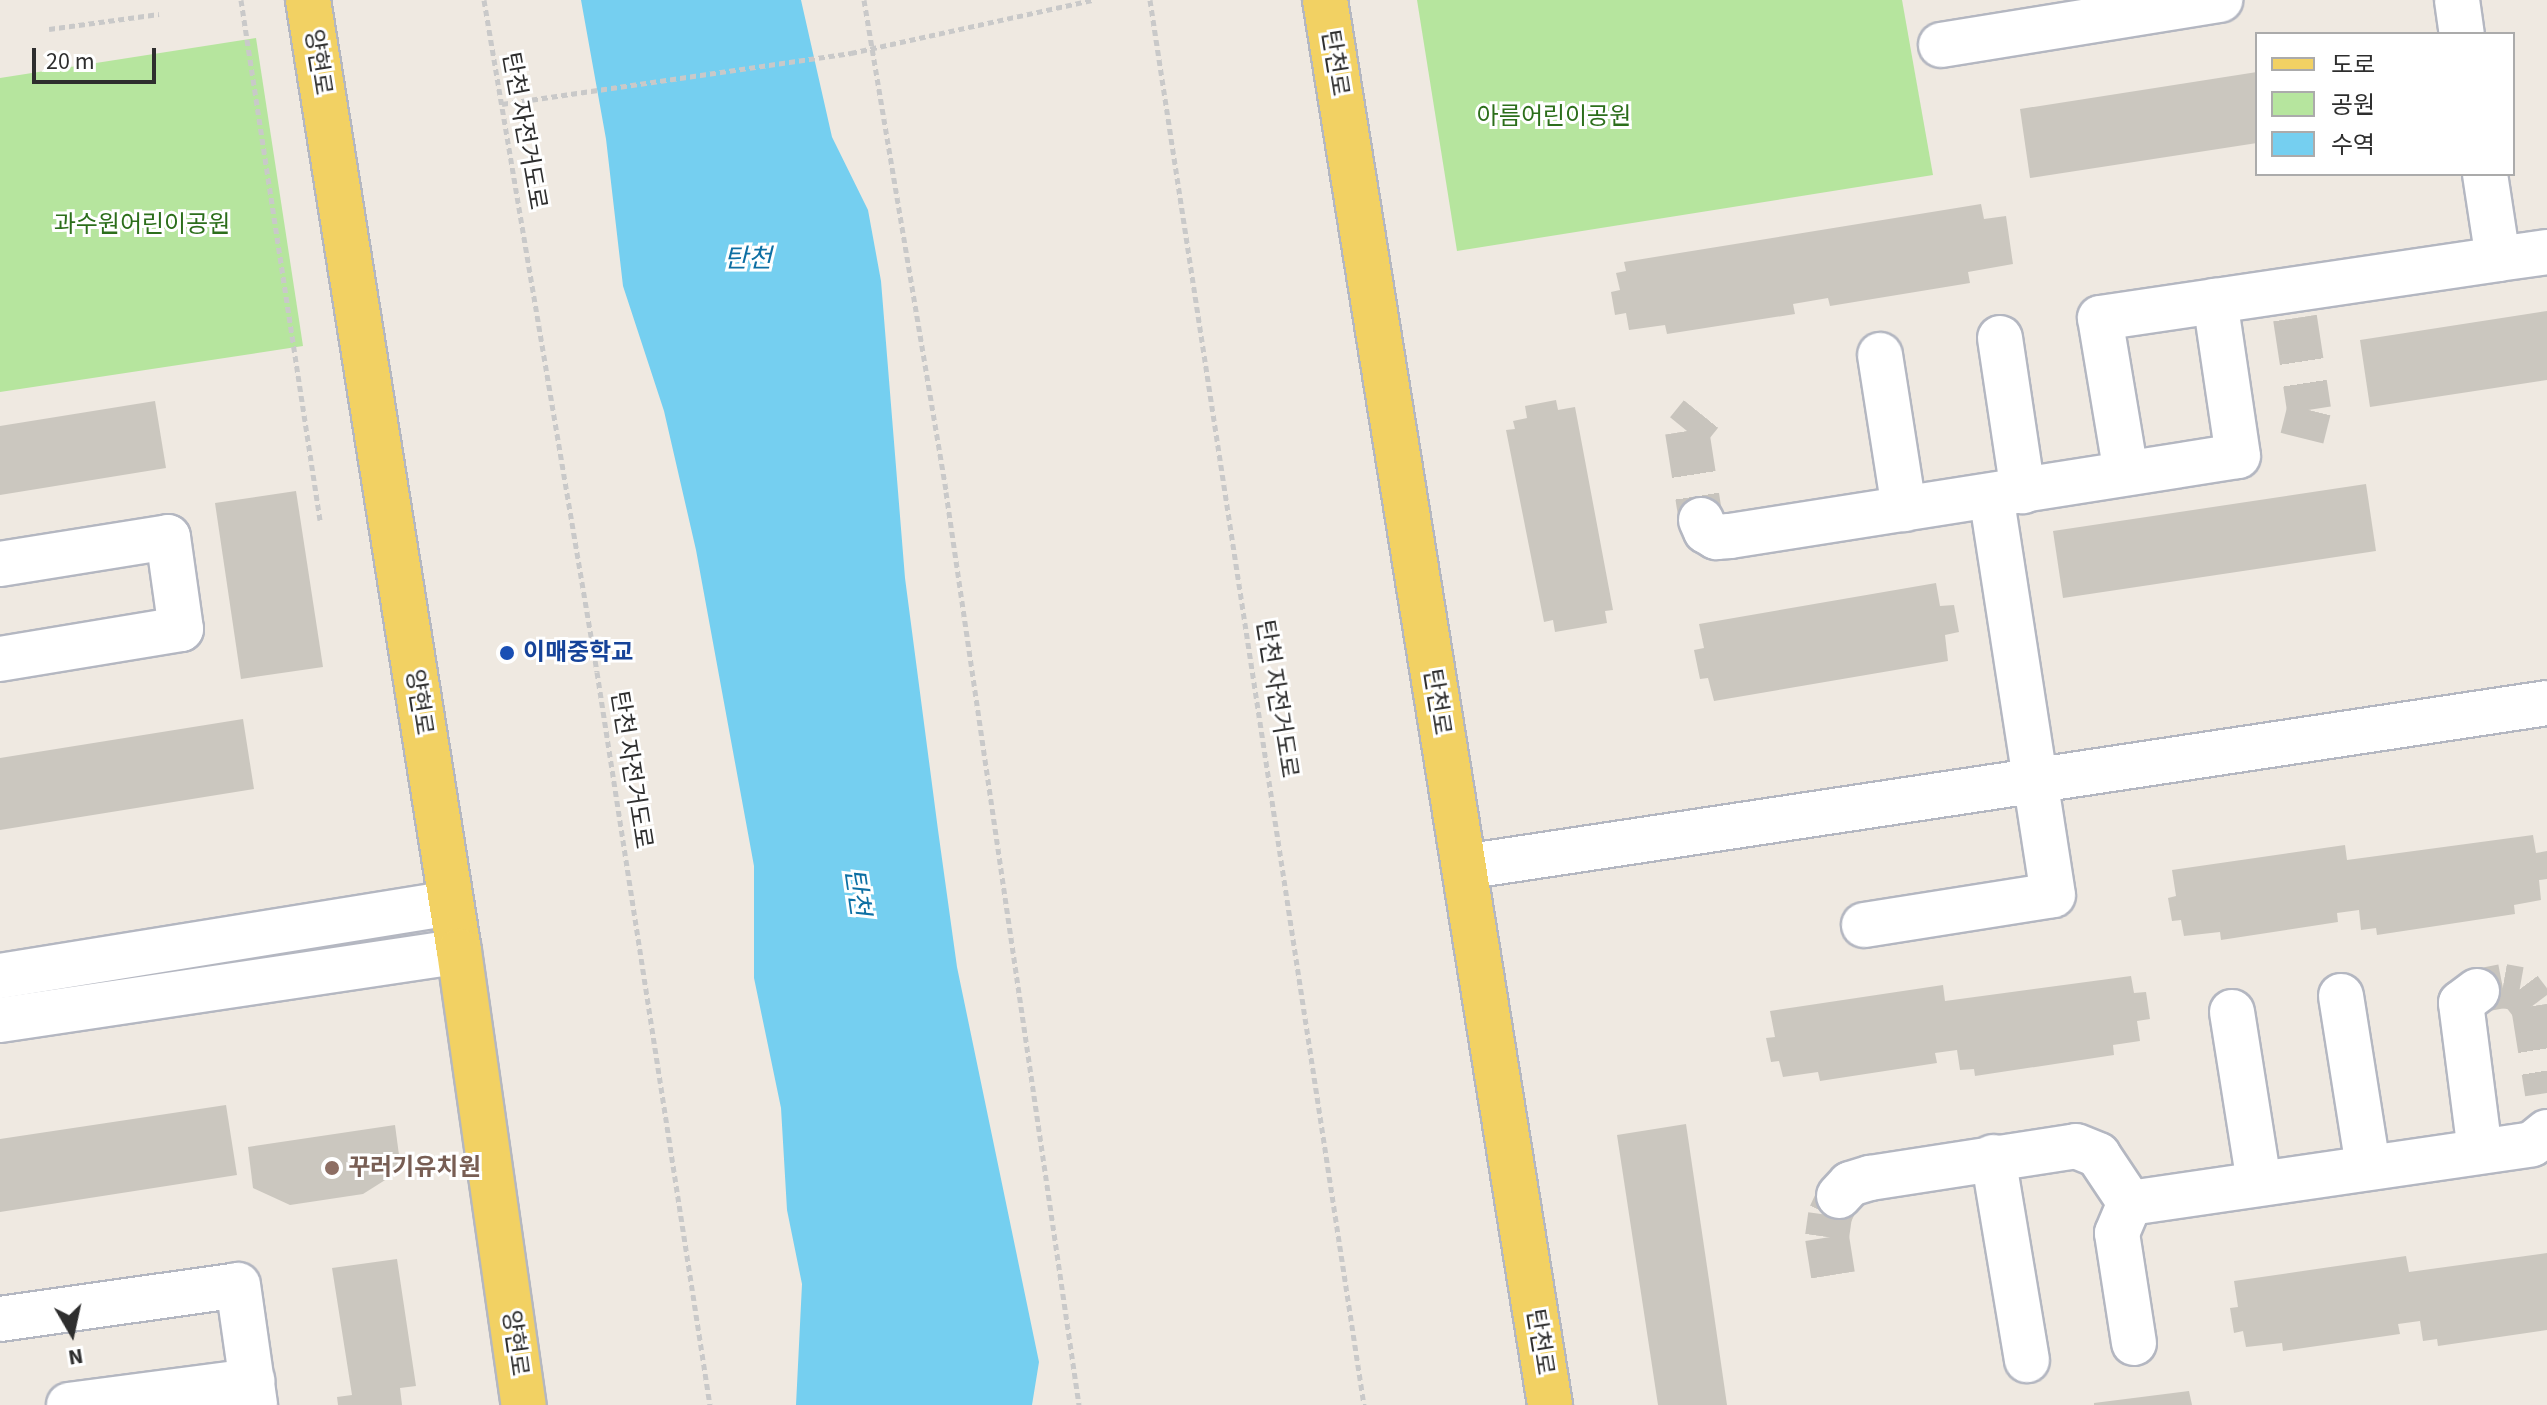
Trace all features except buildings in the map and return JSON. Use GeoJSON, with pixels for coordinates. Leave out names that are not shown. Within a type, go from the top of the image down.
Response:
{"type":"FeatureCollection","features":[{"type":"Feature","properties":{"kind":"main road","name":"양현로"},"geometry":{"type":"LineString","coordinates":[[308,0],[459,951],[524,1405]]}},
{"type":"Feature","properties":{"kind":"main road","name":"탄천로"},"geometry":{"type":"LineString","coordinates":[[1325,0],[1550,1405]]}},
{"type":"Feature","properties":{"kind":"lane"},"geometry":{"type":"LineString","coordinates":[[1941,45],[2220,0]]}},
{"type":"Feature","properties":{"kind":"lane"},"geometry":{"type":"LineString","coordinates":[[2457,0],[2462,32]]}},
{"type":"Feature","properties":{"kind":"lane"},"geometry":{"type":"LineString","coordinates":[[2485,176],[2498,259]]}},
{"type":"Feature","properties":{"kind":"lane"},"geometry":{"type":"LineString","coordinates":[[2126,473],[2100,318],[2215,301],[2292,304],[2498,259],[2547,252]]}},
{"type":"Feature","properties":{"kind":"lane"},"geometry":{"type":"LineString","coordinates":[[1701,520],[1706,531],[1716,537],[1730,536],[2238,456],[2215,301]]}},
{"type":"Feature","properties":{"kind":"lane"},"geometry":{"type":"LineString","coordinates":[[1864,925],[2053,895],[2035,780],[2007,494],[2000,338]]}},
{"type":"Feature","properties":{"kind":"lane"},"geometry":{"type":"LineString","coordinates":[[1880,355],[1904,509]]}},
{"type":"Feature","properties":{"kind":"lane"},"geometry":{"type":"LineString","coordinates":[[0,564],[168,537],[181,629],[0,659]]}},
{"type":"Feature","properties":{"kind":"lane"},"geometry":{"type":"LineString","coordinates":[[1464,867],[2547,703]]}},
{"type":"Feature","properties":{"kind":"lane"},"geometry":{"type":"LineString","coordinates":[[0,976],[451,903]]}},
{"type":"Feature","properties":{"kind":"lane"},"geometry":{"type":"LineString","coordinates":[[0,1020],[459,951]]}},
{"type":"Feature","properties":{"kind":"lane"},"geometry":{"type":"LineString","coordinates":[[71,964],[78,1008]]}},
{"type":"Feature","properties":{"kind":"lane"},"geometry":{"type":"LineString","coordinates":[[2477,991],[2461,1003],[2480,1151]]}},
{"type":"Feature","properties":{"kind":"lane"},"geometry":{"type":"LineString","coordinates":[[2341,996],[2368,1167]]}},
{"type":"Feature","properties":{"kind":"lane"},"geometry":{"type":"LineString","coordinates":[[2232,1012],[2259,1183]]}},
{"type":"Feature","properties":{"kind":"lane"},"geometry":{"type":"LineString","coordinates":[[2130,1203],[2532,1144],[2547,1132]]}},
{"type":"Feature","properties":{"kind":"lane"},"geometry":{"type":"LineString","coordinates":[[1839,1196],[1850,1184],[1870,1178],[2076,1146],[2098,1155],[2130,1203]]}},
{"type":"Feature","properties":{"kind":"lane"},"geometry":{"type":"LineString","coordinates":[[1993,1157],[2027,1360]]}},
{"type":"Feature","properties":{"kind":"lane"},"geometry":{"type":"LineString","coordinates":[[2130,1203],[2117,1233],[2134,1343]]}},
{"type":"Feature","properties":{"kind":"lane"},"geometry":{"type":"LineString","coordinates":[[0,1319],[238,1285],[253,1393],[69,1405]]}},
{"type":"Feature","properties":{"kind":"path"},"geometry":{"type":"LineString","coordinates":[[241,0],[320,520]]}},
{"type":"Feature","properties":{"kind":"path","name":"탄천 자전거도로"},"geometry":{"type":"LineString","coordinates":[[484,0],[644,962],[710,1405]]}},
{"type":"Feature","properties":{"kind":"path"},"geometry":{"type":"LineString","coordinates":[[864,0],[946,492],[1079,1405]]}},
{"type":"Feature","properties":{"kind":"path"},"geometry":{"type":"LineString","coordinates":[[502,104],[851,53],[1093,0]]}},
{"type":"Feature","properties":{"kind":"path","name":"탄천 자전거도로"},"geometry":{"type":"LineString","coordinates":[[1150,0],[1364,1405]]}},
{"type":"Feature","properties":{"kind":"path"},"geometry":{"type":"LineString","coordinates":[[49,29],[159,14]]}},
{"type":"Feature","properties":{"kind":"green space","name":"아름어린이공원"},"geometry":{"type":"Polygon","coordinates":[[[1417,0],[1902,0],[1933,175],[1457,251],[1417,0]]]}},
{"type":"Feature","properties":{"kind":"green space","name":"과수원어린이공원"},"geometry":{"type":"Polygon","coordinates":[[[256,38],[303,346],[0,392],[0,78],[256,38]]]}},
{"type":"Feature","properties":{"kind":"water","name":"탄천"},"geometry":{"type":"Polygon","coordinates":[[[581,0],[801,0],[832,137],[868,210],[881,281],[905,578],[938,830],[957,967],[1039,1362],[1032,1405],[796,1405],[802,1284],[787,1210],[781,1108],[754,978],[754,866],[696,550],[664,411],[623,286],[606,139],[581,0]]]}},
{"type":"Feature","properties":{"kind":"tunnel"},"geometry":{"type":"LineString","coordinates":[[2295,318],[2309,410],[2302,438]]}},
{"type":"Feature","properties":{"kind":"tunnel"},"geometry":{"type":"LineString","coordinates":[[1701,414],[1687,431],[1701,520]]}},
{"type":"Feature","properties":{"kind":"tunnel"},"geometry":{"type":"LineString","coordinates":[[2477,991],[2503,986],[2520,989],[2533,1006],[2547,1093]]}},
{"type":"Feature","properties":{"kind":"tunnel"},"geometry":{"type":"LineString","coordinates":[[1833,1275],[1827,1237],[1830,1215],[1839,1196]]}},
{"type":"Feature","properties":{"kind":"place","name":"이매중학교"},"geometry":{"type":"Point","coordinates":[507,653]}},
{"type":"Feature","properties":{"kind":"place","name":"꾸러기유치원"},"geometry":{"type":"Point","coordinates":[332,1168]}}]}
